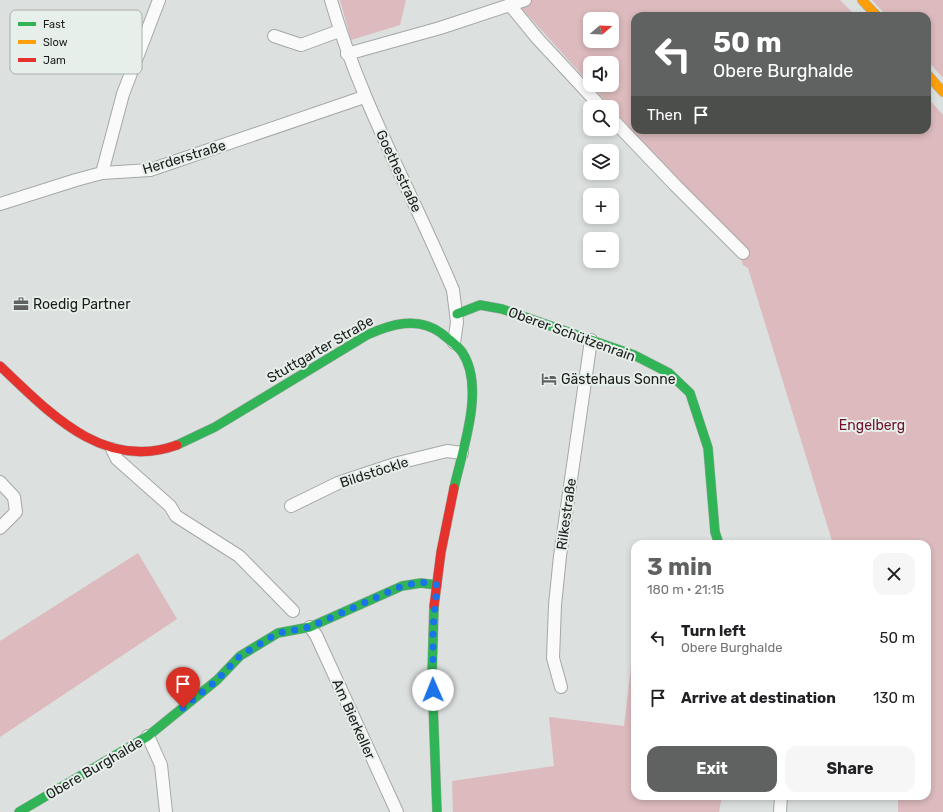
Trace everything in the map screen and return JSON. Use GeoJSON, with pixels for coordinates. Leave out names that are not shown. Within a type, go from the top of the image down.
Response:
{"type":"FeatureCollection","features":[{"type":"Feature","properties":{"kind":"main road"},"geometry":{"type":"LineString","coordinates":[[862,0],[873,12]]}},
{"type":"Feature","properties":{"kind":"main road"},"geometry":{"type":"LineString","coordinates":[[931,78],[943,92]]}},
{"type":"Feature","properties":{"kind":"main road","name":"Oberer Schützenrain"},"geometry":{"type":"LineString","coordinates":[[457,314],[480,305],[502,309],[634,355],[669,372],[690,393],[708,448],[715,532],[718,540]]}},
{"type":"Feature","properties":{"kind":"main road","name":"Stuttgarter Straße"},"geometry":{"type":"LineString","coordinates":[[0,366],[49,411],[89,440],[112,449],[131,452],[152,451],[180,445],[212,430],[348,345],[383,328],[410,322],[429,326],[454,343],[463,354],[470,376],[471,408],[444,538],[437,585],[433,628],[437,812]]}},
{"type":"Feature","properties":{"kind":"main road","name":"Obere Burghalde"},"geometry":{"type":"LineString","coordinates":[[19,812],[69,781],[148,736],[217,680],[240,656],[278,633],[310,627],[402,586],[421,582],[437,585]]}},
{"type":"Feature","properties":{"kind":"street"},"geometry":{"type":"LineString","coordinates":[[142,44],[159,0]]}},
{"type":"Feature","properties":{"kind":"street","name":"Goethestraße"},"geometry":{"type":"LineString","coordinates":[[331,0],[339,31],[364,97],[439,256],[453,290],[457,314],[454,343]]}},
{"type":"Feature","properties":{"kind":"street"},"geometry":{"type":"LineString","coordinates":[[347,54],[440,28],[525,0]]}},
{"type":"Feature","properties":{"kind":"street"},"geometry":{"type":"LineString","coordinates":[[510,5],[537,38],[595,100]]}},
{"type":"Feature","properties":{"kind":"street"},"geometry":{"type":"LineString","coordinates":[[274,36],[301,45],[339,31]]}},
{"type":"Feature","properties":{"kind":"street"},"geometry":{"type":"LineString","coordinates":[[102,174],[123,94],[131,74]]}},
{"type":"Feature","properties":{"kind":"street","name":"Herderstraße"},"geometry":{"type":"LineString","coordinates":[[0,204],[76,180],[102,174],[150,170],[364,97]]}},
{"type":"Feature","properties":{"kind":"street"},"geometry":{"type":"LineString","coordinates":[[619,126],[743,253]]}},
{"type":"Feature","properties":{"kind":"street","name":"Rilkestraße"},"geometry":{"type":"LineString","coordinates":[[560,687],[553,658],[555,605],[591,340]]}},
{"type":"Feature","properties":{"kind":"street"},"geometry":{"type":"LineString","coordinates":[[112,449],[117,459],[170,506],[176,516],[240,556],[293,611]]}},
{"type":"Feature","properties":{"kind":"street","name":"Bildstöckle"},"geometry":{"type":"LineString","coordinates":[[291,506],[338,483],[398,463],[446,451],[462,453]]}},
{"type":"Feature","properties":{"kind":"street"},"geometry":{"type":"LineString","coordinates":[[0,482],[14,497],[16,512],[0,528]]}},
{"type":"Feature","properties":{"kind":"street","name":"Am Bierkeller"},"geometry":{"type":"LineString","coordinates":[[310,627],[316,635],[397,812]]}},
{"type":"Feature","properties":{"kind":"street","name":"Obere Burghalde"},"geometry":{"type":"LineString","coordinates":[[148,736],[161,765],[166,812]]}},
{"type":"Feature","properties":{"kind":"street"},"geometry":{"type":"LineString","coordinates":[[780,812],[781,800]]}},
{"type":"Feature","properties":{"kind":"green space"},"geometry":{"type":"Polygon","coordinates":[[[340,0],[406,0],[400,25],[351,40],[340,0]]]}},
{"type":"Feature","properties":{"kind":"green space"},"geometry":{"type":"Polygon","coordinates":[[[525,0],[840,0],[852,12],[631,12],[631,129],[619,116],[619,100],[605,100],[597,92],[619,92],[619,56],[583,56],[583,76],[517,3],[525,0]]]}},
{"type":"Feature","properties":{"kind":"green space"},"geometry":{"type":"Polygon","coordinates":[[[872,0],[943,0],[943,78],[931,64],[931,12],[883,12],[872,0]]]}},
{"type":"Feature","properties":{"kind":"green space","name":"Engelberg"},"geometry":{"type":"Polygon","coordinates":[[[931,102],[943,115],[943,812],[898,812],[898,800],[931,800],[931,540],[832,540],[748,268],[743,265],[738,248],[635,134],[931,134],[931,102]]]}},
{"type":"Feature","properties":{"kind":"green space"},"geometry":{"type":"Polygon","coordinates":[[[138,553],[177,619],[0,737],[0,641],[138,553]]]}},
{"type":"Feature","properties":{"kind":"green space"},"geometry":{"type":"Polygon","coordinates":[[[631,666],[631,800],[721,800],[719,812],[453,812],[452,781],[554,766],[549,717],[624,726],[631,666]]]}},
{"type":"Feature","properties":{"kind":"traffic: fast"},"geometry":{"type":"LineString","coordinates":[[457,314],[480,305],[502,309],[634,355],[669,373],[690,393],[708,448],[715,532],[718,540]]}},
{"type":"Feature","properties":{"kind":"traffic: fast"},"geometry":{"type":"LineString","coordinates":[[177,445],[215,427],[367,335],[395,325],[414,323],[432,328],[441,333],[460,349],[469,366],[472,383],[470,419],[454,488]]}},
{"type":"Feature","properties":{"kind":"traffic: fast"},"geometry":{"type":"LineString","coordinates":[[19,812],[148,736],[217,680],[240,656],[278,633],[310,627],[402,586],[421,583],[437,585]]}},
{"type":"Feature","properties":{"kind":"traffic: fast"},"geometry":{"type":"LineString","coordinates":[[434,606],[432,675],[437,812]]}},
{"type":"Feature","properties":{"kind":"traffic: slow"},"geometry":{"type":"LineString","coordinates":[[862,0],[873,12]]}},
{"type":"Feature","properties":{"kind":"traffic: slow"},"geometry":{"type":"LineString","coordinates":[[931,78],[943,92]]}},
{"type":"Feature","properties":{"kind":"traffic: jam"},"geometry":{"type":"LineString","coordinates":[[0,366],[38,402],[58,418],[79,433],[101,444],[125,451],[150,451],[177,445]]}},
{"type":"Feature","properties":{"kind":"traffic: jam"},"geometry":{"type":"LineString","coordinates":[[434,606],[441,552],[454,488]]}},
{"type":"Feature","properties":{"kind":"place","name":"Roedig Partner"},"geometry":{"type":"Point","coordinates":[21,304]}},
{"type":"Feature","properties":{"kind":"place","name":"Gästehaus Sonne"},"geometry":{"type":"Point","coordinates":[549,379]}},
{"type":"Feature","properties":{"kind":"route"},"geometry":{"type":"LineString","coordinates":[[183,708],[217,680],[240,656],[278,633],[310,627],[402,586],[421,582],[437,585],[433,628],[433,690]]}}]}
